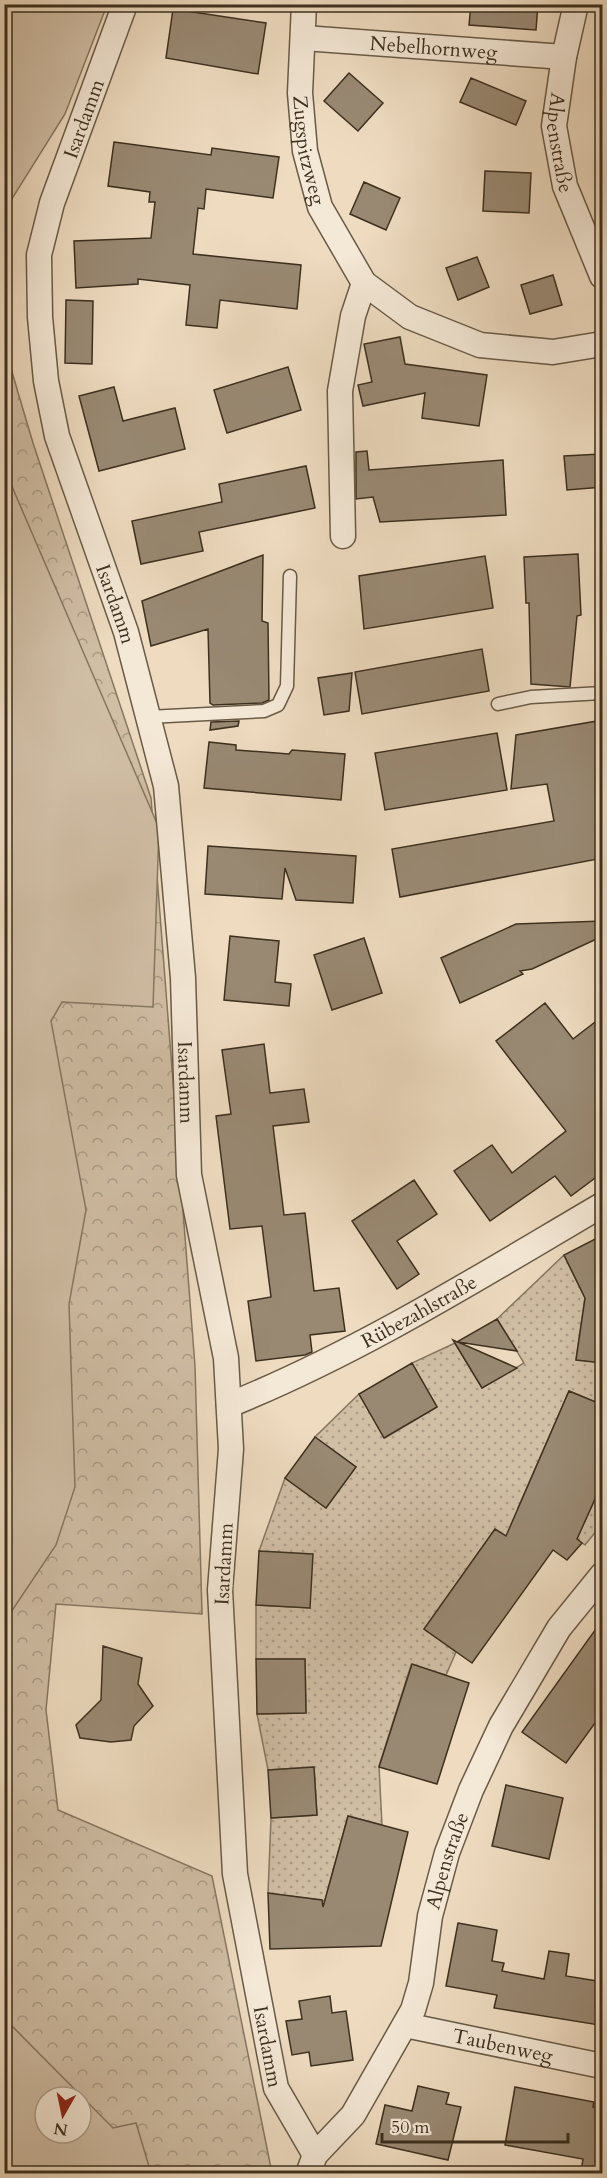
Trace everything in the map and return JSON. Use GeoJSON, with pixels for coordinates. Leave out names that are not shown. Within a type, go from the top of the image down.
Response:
{"type":"FeatureCollection","features":[{"type":"Feature","properties":{"kind":"street","name":"Isardamm"},"geometry":{"type":"LineString","coordinates":[[125,4],[52,203],[39,255],[40,317],[46,381],[57,436],[126,632],[166,786],[183,978],[189,1174],[226,1358],[229,1405],[231,1449],[220,1590],[235,1874],[276,2088],[312,2164]]}},
{"type":"Feature","properties":{"kind":"street","name":"Zugspitzweg"},"geometry":{"type":"LineString","coordinates":[[304,4],[300,93],[306,151],[320,207],[364,283],[410,317],[480,345],[552,352],[603,344]]}},
{"type":"Feature","properties":{"kind":"street","name":"Alpenstraße"},"geometry":{"type":"LineString","coordinates":[[576,4],[564,57],[554,126],[565,186],[603,276]]}},
{"type":"Feature","properties":{"kind":"street","name":"Nebelhornweg"},"geometry":{"type":"LineString","coordinates":[[304,38],[564,57]]}},
{"type":"Feature","properties":{"kind":"street"},"geometry":{"type":"LineString","coordinates":[[344,536],[340,391],[353,316],[364,283]]}},
{"type":"Feature","properties":{"kind":"street","name":"Rübezahlstraße"},"geometry":{"type":"LineString","coordinates":[[229,1405],[282,1384],[380,1333],[603,1205]]}},
{"type":"Feature","properties":{"kind":"street","name":"Alpenstraße"},"geometry":{"type":"LineString","coordinates":[[312,2164],[353,2115],[405,2025],[421,1983],[430,1916],[447,1853],[471,1790],[501,1726],[559,1628],[603,1575]]}},
{"type":"Feature","properties":{"kind":"street","name":"Taubenweg"},"geometry":{"type":"LineString","coordinates":[[405,2025],[603,2066]]}},
{"type":"Feature","properties":{"kind":"lane"},"geometry":{"type":"LineString","coordinates":[[148,717],[264,711],[278,705],[287,686],[290,576]]}},
{"type":"Feature","properties":{"kind":"lane"},"geometry":{"type":"LineString","coordinates":[[498,704],[531,698],[603,693]]}},
{"type":"Feature","properties":{"kind":"green space"},"geometry":{"type":"Polygon","coordinates":[[[5,4],[107,5],[65,114],[5,210],[5,4]]]}},
{"type":"Feature","properties":{"kind":"green space"},"geometry":{"type":"Polygon","coordinates":[[[4,345],[33,443],[151,798],[195,1366],[202,1614],[56,1604],[46,1710],[58,1810],[212,1876],[272,2173],[5,2173],[4,345]]]}},
{"type":"Feature","properties":{"kind":"green space"},"geometry":{"type":"Polygon","coordinates":[[[4,468],[159,828],[153,1007],[62,1002],[51,1021],[86,1210],[69,1304],[75,1487],[56,1545],[5,1621],[4,468]]]}},
{"type":"Feature","properties":{"kind":"green space"},"geometry":{"type":"Polygon","coordinates":[[[564,1255],[585,1298],[576,1359],[602,1363],[602,1384],[595,1402],[569,1391],[518,1508],[558,1525],[534,1557],[495,1529],[424,1629],[456,1652],[446,1675],[411,1665],[379,1766],[382,1825],[348,1816],[325,1901],[268,1893],[271,1818],[317,1815],[314,1767],[268,1770],[257,1714],[306,1713],[305,1659],[256,1659],[256,1605],[310,1608],[259,1551],[285,1478],[326,1508],[356,1467],[315,1437],[359,1394],[385,1438],[437,1407],[412,1363],[455,1343],[482,1388],[524,1363],[497,1319],[564,1255]]]}},
{"type":"Feature","properties":{"kind":"green space"},"geometry":{"type":"Polygon","coordinates":[[[596,1497],[602,1500],[602,1524],[585,1545],[558,1525],[579,1534],[596,1497]]]}},
{"type":"Feature","properties":{"kind":"green space"},"geometry":{"type":"Polygon","coordinates":[[[4,2018],[70,2085],[33,2085],[33,2145],[93,2145],[93,2108],[113,2128],[136,2123],[151,2173],[5,2173],[4,2018]]]}},
{"type":"Feature","properties":{"kind":"building"},"geometry":{"type":"Polygon","coordinates":[[[471,4],[538,4],[536,30],[469,25],[471,4]]]}},
{"type":"Feature","properties":{"kind":"building"},"geometry":{"type":"Polygon","coordinates":[[[173,9],[266,23],[258,74],[166,58],[173,9]]]}},
{"type":"Feature","properties":{"kind":"building"},"geometry":{"type":"Polygon","coordinates":[[[349,73],[383,103],[358,131],[324,101],[349,73]]]}},
{"type":"Feature","properties":{"kind":"building"},"geometry":{"type":"Polygon","coordinates":[[[471,78],[526,101],[516,125],[460,102],[471,78]]]}},
{"type":"Feature","properties":{"kind":"building"},"geometry":{"type":"Polygon","coordinates":[[[114,142],[211,155],[212,148],[279,157],[273,198],[206,189],[204,209],[198,208],[193,254],[301,265],[297,309],[220,300],[217,328],[186,325],[190,285],[138,279],[138,284],[76,288],[74,241],[151,238],[155,202],[149,202],[150,192],[108,186],[114,142]]]}},
{"type":"Feature","properties":{"kind":"building"},"geometry":{"type":"Polygon","coordinates":[[[485,171],[531,173],[529,213],[483,211],[485,171]]]}},
{"type":"Feature","properties":{"kind":"building"},"geometry":{"type":"Polygon","coordinates":[[[364,182],[400,198],[386,230],[350,214],[364,182]]]}},
{"type":"Feature","properties":{"kind":"building"},"geometry":{"type":"Polygon","coordinates":[[[477,257],[489,287],[458,300],[446,268],[477,257]]]}},
{"type":"Feature","properties":{"kind":"building"},"geometry":{"type":"Polygon","coordinates":[[[553,275],[562,305],[530,314],[521,285],[553,275]]]}},
{"type":"Feature","properties":{"kind":"building"},"geometry":{"type":"Polygon","coordinates":[[[66,300],[93,301],[92,364],[65,363],[66,300]]]}},
{"type":"Feature","properties":{"kind":"building"},"geometry":{"type":"Polygon","coordinates":[[[400,337],[405,364],[487,375],[479,426],[422,418],[425,393],[363,406],[358,385],[372,382],[364,344],[400,337]]]}},
{"type":"Feature","properties":{"kind":"building"},"geometry":{"type":"Polygon","coordinates":[[[288,367],[301,410],[227,433],[214,390],[288,367]]]}},
{"type":"Feature","properties":{"kind":"building"},"geometry":{"type":"Polygon","coordinates":[[[114,387],[123,421],[175,408],[185,449],[99,471],[79,396],[114,387]]]}},
{"type":"Feature","properties":{"kind":"building"},"geometry":{"type":"Polygon","coordinates":[[[367,451],[369,470],[503,460],[506,515],[380,522],[373,497],[356,499],[356,452],[367,451]]]}},
{"type":"Feature","properties":{"kind":"building"},"geometry":{"type":"Polygon","coordinates":[[[601,454],[603,487],[567,490],[564,456],[601,454]]]}},
{"type":"Feature","properties":{"kind":"building"},"geometry":{"type":"Polygon","coordinates":[[[306,466],[315,508],[199,532],[203,551],[141,564],[132,521],[222,502],[219,484],[306,466]]]}},
{"type":"Feature","properties":{"kind":"building"},"geometry":{"type":"Polygon","coordinates":[[[578,554],[581,615],[577,616],[570,687],[531,684],[529,603],[526,603],[524,557],[578,554]]]}},
{"type":"Feature","properties":{"kind":"building"},"geometry":{"type":"Polygon","coordinates":[[[263,555],[262,621],[268,623],[269,700],[262,703],[213,705],[210,703],[208,629],[151,646],[142,601],[263,555]]]}},
{"type":"Feature","properties":{"kind":"building"},"geometry":{"type":"Polygon","coordinates":[[[485,556],[493,608],[364,629],[359,576],[485,556]]]}},
{"type":"Feature","properties":{"kind":"building"},"geometry":{"type":"Polygon","coordinates":[[[482,649],[489,691],[362,714],[355,672],[482,649]]]}},
{"type":"Feature","properties":{"kind":"building"},"geometry":{"type":"Polygon","coordinates":[[[352,673],[349,711],[324,715],[318,678],[352,673]]]}},
{"type":"Feature","properties":{"kind":"building"},"geometry":{"type":"Polygon","coordinates":[[[603,720],[603,858],[400,897],[392,849],[554,821],[547,784],[511,789],[516,735],[603,720]]]}},
{"type":"Feature","properties":{"kind":"building"},"geometry":{"type":"Polygon","coordinates":[[[239,721],[238,726],[210,730],[211,722],[239,721]]]}},
{"type":"Feature","properties":{"kind":"building"},"geometry":{"type":"Polygon","coordinates":[[[497,733],[507,790],[385,810],[375,753],[497,733]]]}},
{"type":"Feature","properties":{"kind":"building"},"geometry":{"type":"Polygon","coordinates":[[[209,742],[236,745],[236,750],[289,754],[292,750],[345,754],[341,800],[204,788],[209,742]]]}},
{"type":"Feature","properties":{"kind":"building"},"geometry":{"type":"Polygon","coordinates":[[[208,846],[356,856],[353,903],[296,900],[285,868],[282,899],[205,894],[208,846]]]}},
{"type":"Feature","properties":{"kind":"building"},"geometry":{"type":"Polygon","coordinates":[[[603,921],[603,936],[532,969],[520,971],[523,974],[460,1003],[441,958],[516,924],[603,921]]]}},
{"type":"Feature","properties":{"kind":"building"},"geometry":{"type":"Polygon","coordinates":[[[230,936],[279,941],[275,982],[291,984],[289,1006],[224,1000],[230,936]]]}},
{"type":"Feature","properties":{"kind":"building"},"geometry":{"type":"Polygon","coordinates":[[[364,938],[382,993],[332,1010],[314,955],[364,938]]]}},
{"type":"Feature","properties":{"kind":"building"},"geometry":{"type":"Polygon","coordinates":[[[545,1003],[573,1039],[603,1016],[603,1172],[571,1196],[555,1176],[490,1221],[454,1171],[492,1145],[512,1173],[566,1131],[496,1041],[545,1003]]]}},
{"type":"Feature","properties":{"kind":"building"},"geometry":{"type":"Polygon","coordinates":[[[264,1044],[270,1093],[304,1089],[309,1122],[273,1126],[284,1215],[305,1213],[314,1291],[339,1288],[345,1331],[310,1335],[312,1352],[305,1355],[256,1361],[248,1301],[271,1297],[262,1226],[230,1229],[216,1116],[231,1114],[222,1050],[264,1044]]]}},
{"type":"Feature","properties":{"kind":"building"},"geometry":{"type":"Polygon","coordinates":[[[414,1180],[437,1214],[397,1241],[419,1274],[397,1289],[352,1221],[414,1180]]]}},
{"type":"Feature","properties":{"kind":"building"},"geometry":{"type":"Polygon","coordinates":[[[603,1235],[603,1363],[576,1360],[585,1298],[564,1255],[603,1235]]]}},
{"type":"Feature","properties":{"kind":"building"},"geometry":{"type":"Polygon","coordinates":[[[497,1319],[517,1351],[458,1342],[517,1368],[482,1388],[453,1340],[457,1342],[497,1319]]]}},
{"type":"Feature","properties":{"kind":"building"},"geometry":{"type":"Polygon","coordinates":[[[412,1363],[437,1407],[384,1438],[359,1394],[412,1363]]]}},
{"type":"Feature","properties":{"kind":"building"},"geometry":{"type":"Polygon","coordinates":[[[569,1391],[603,1405],[603,1481],[577,1539],[582,1543],[567,1560],[553,1550],[472,1663],[424,1629],[495,1529],[506,1536],[569,1391]]]}},
{"type":"Feature","properties":{"kind":"building"},"geometry":{"type":"Polygon","coordinates":[[[315,1437],[356,1467],[326,1508],[285,1478],[315,1437]]]}},
{"type":"Feature","properties":{"kind":"building"},"geometry":{"type":"Polygon","coordinates":[[[259,1551],[313,1554],[310,1608],[256,1605],[259,1551]]]}},
{"type":"Feature","properties":{"kind":"building"},"geometry":{"type":"Polygon","coordinates":[[[603,1619],[603,1712],[566,1763],[522,1732],[603,1619]]]}},
{"type":"Feature","properties":{"kind":"building"},"geometry":{"type":"Polygon","coordinates":[[[103,1646],[142,1658],[138,1684],[153,1706],[134,1726],[131,1740],[111,1742],[80,1738],[76,1725],[101,1700],[103,1646]]]}},
{"type":"Feature","properties":{"kind":"building"},"geometry":{"type":"Polygon","coordinates":[[[256,1659],[305,1659],[306,1713],[257,1714],[256,1659]]]}},
{"type":"Feature","properties":{"kind":"building"},"geometry":{"type":"Polygon","coordinates":[[[412,1664],[469,1683],[437,1784],[379,1767],[412,1664]]]}},
{"type":"Feature","properties":{"kind":"building"},"geometry":{"type":"Polygon","coordinates":[[[314,1767],[317,1815],[271,1818],[268,1770],[314,1767]]]}},
{"type":"Feature","properties":{"kind":"building"},"geometry":{"type":"Polygon","coordinates":[[[506,1785],[563,1798],[549,1859],[492,1846],[506,1785]]]}},
{"type":"Feature","properties":{"kind":"building"},"geometry":{"type":"Polygon","coordinates":[[[348,1816],[408,1832],[381,1946],[270,1949],[268,1893],[322,1900],[323,1907],[348,1816]]]}},
{"type":"Feature","properties":{"kind":"building"},"geometry":{"type":"Polygon","coordinates":[[[458,1923],[497,1930],[492,1961],[504,1963],[502,1971],[544,1979],[549,1951],[569,1954],[566,1976],[603,1982],[599,2025],[494,2008],[497,1995],[446,1986],[458,1923]]]}},
{"type":"Feature","properties":{"kind":"building"},"geometry":{"type":"Polygon","coordinates":[[[330,1996],[332,2013],[346,2011],[353,2060],[311,2066],[309,2052],[292,2055],[286,2021],[302,2019],[299,2001],[330,1996]]]}},
{"type":"Feature","properties":{"kind":"building"},"geometry":{"type":"Polygon","coordinates":[[[418,2086],[449,2093],[446,2104],[461,2107],[448,2160],[376,2144],[385,2105],[412,2111],[418,2086]]]}},
{"type":"Feature","properties":{"kind":"building"},"geometry":{"type":"Polygon","coordinates":[[[515,2087],[594,2102],[593,2107],[603,2108],[603,2174],[581,2171],[583,2159],[505,2145],[515,2087]]]}}]}
